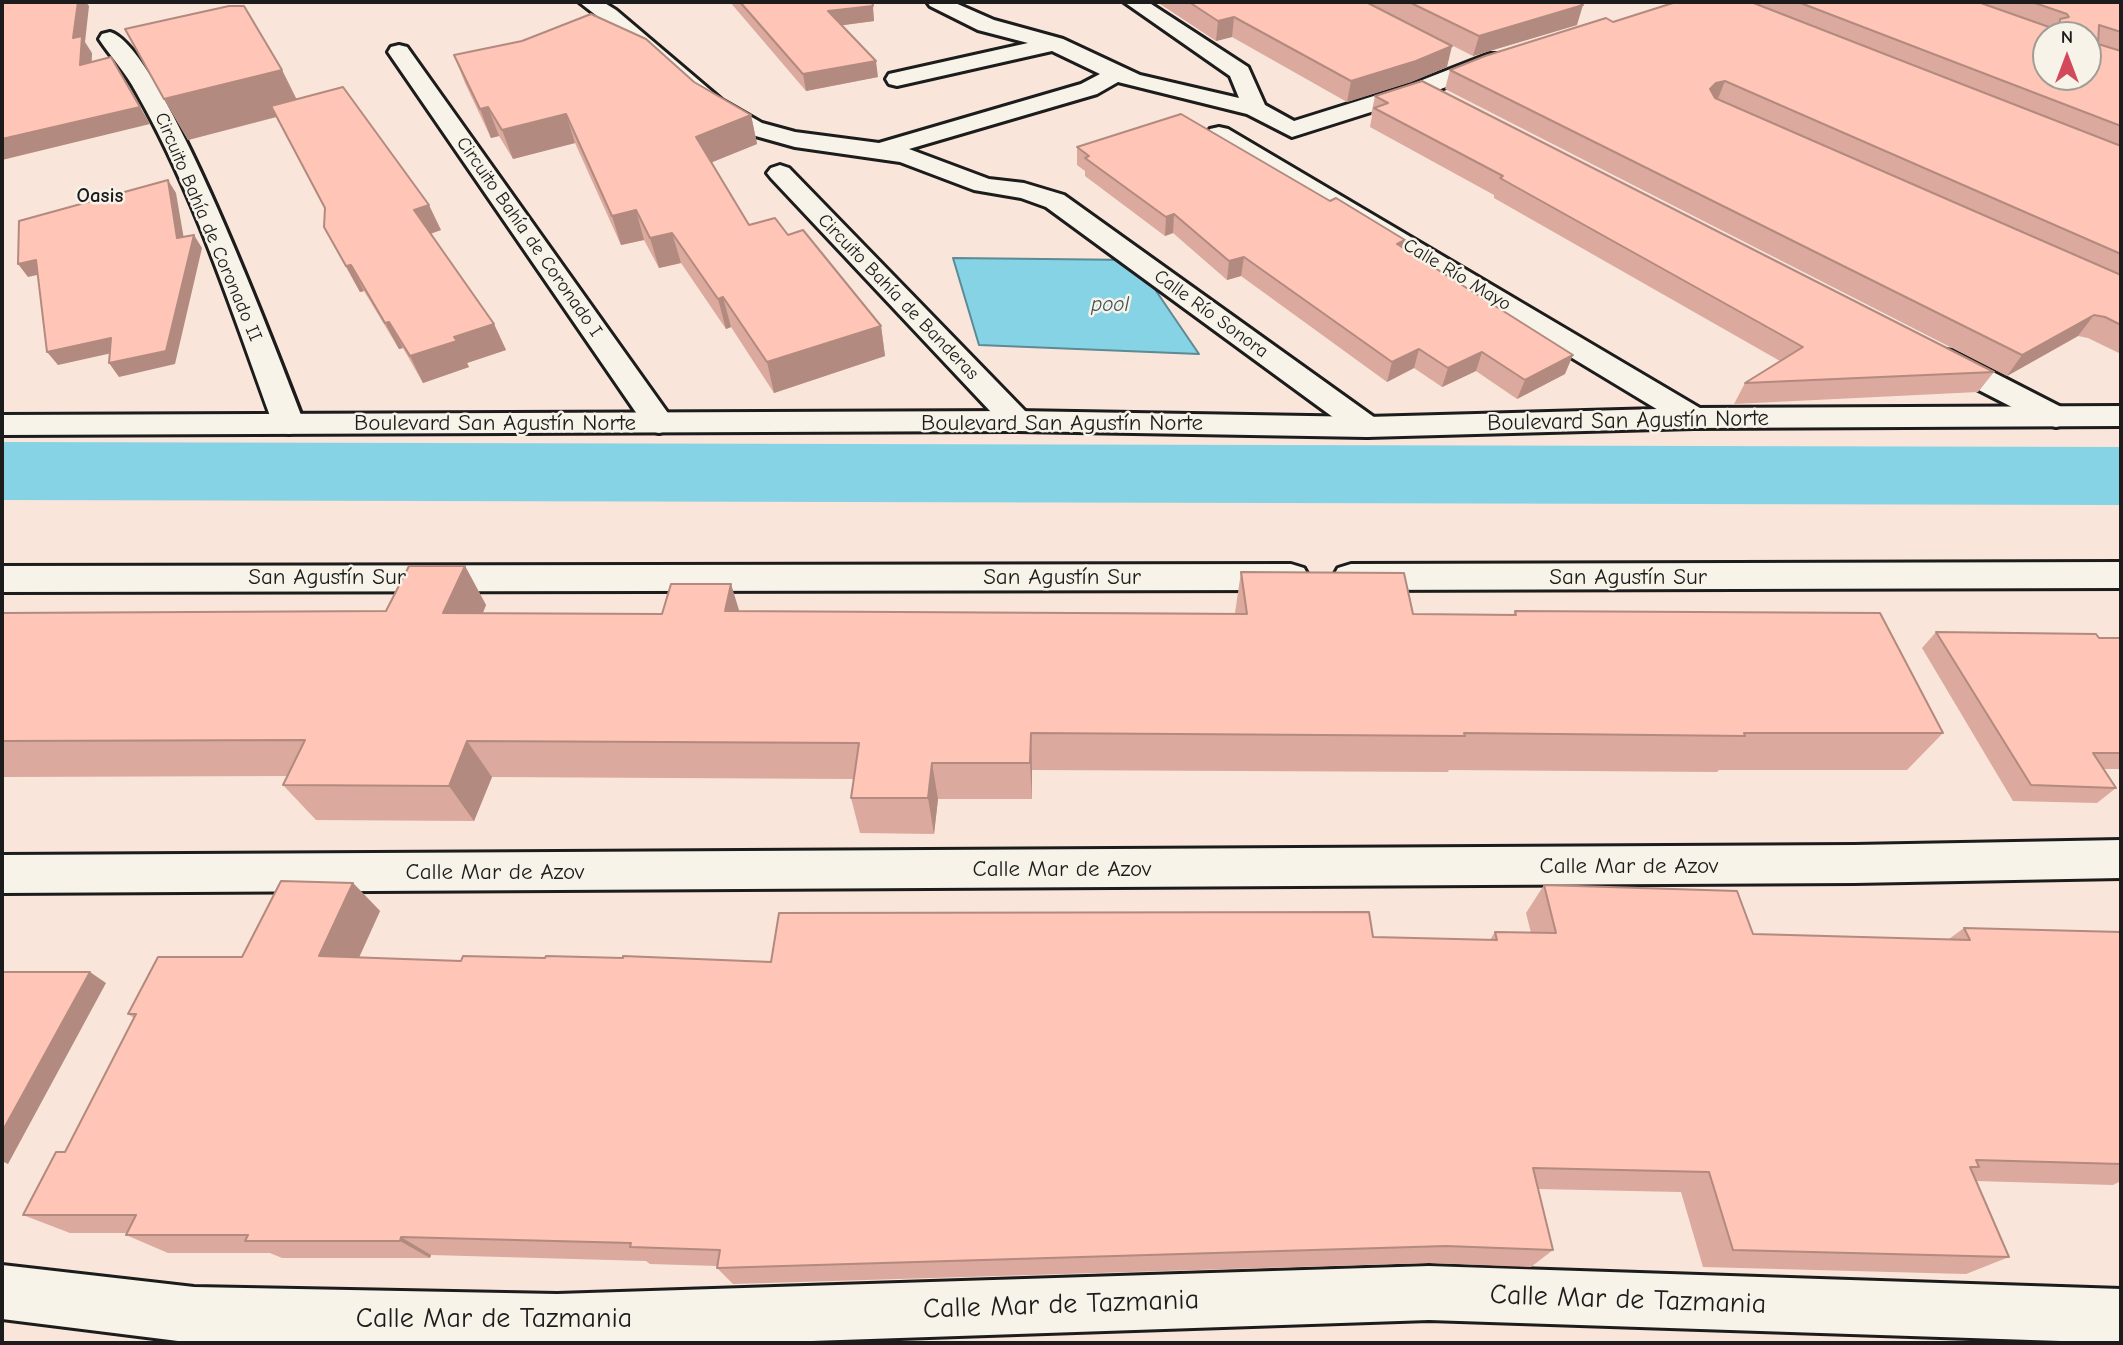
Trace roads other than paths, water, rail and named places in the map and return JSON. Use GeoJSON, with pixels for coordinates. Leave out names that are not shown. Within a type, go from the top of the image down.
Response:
{"type":"FeatureCollection","features":[{"type":"Feature","properties":{"kind":"street"},"geometry":{"type":"LineString","coordinates":[[589,2],[612,15],[704,97],[735,119],[769,134],[810,144],[880,150],[1089,89],[1104,82],[1115,72]]}},
{"type":"Feature","properties":{"kind":"street"},"geometry":{"type":"LineString","coordinates":[[937,2],[986,25],[1055,44],[1132,80],[1255,109],[1292,130],[1420,89],[1471,67],[1511,55]]}},
{"type":"Feature","properties":{"kind":"street"},"geometry":{"type":"LineString","coordinates":[[1134,2],[1240,72],[1255,109]]}},
{"type":"Feature","properties":{"kind":"street","name":"Circuito Bahía de Coronado II"},"geometry":{"type":"LineString","coordinates":[[110,39],[134,66],[167,128],[223,252],[289,424]]}},
{"type":"Feature","properties":{"kind":"street"},"geometry":{"type":"LineString","coordinates":[[897,79],[1055,44]]}},
{"type":"Feature","properties":{"kind":"street","name":"Circuito Bahía de Coronado I"},"geometry":{"type":"LineString","coordinates":[[399,52],[659,423]]}},
{"type":"Feature","properties":{"kind":"street"},"geometry":{"type":"LineString","coordinates":[[1448,55],[1471,67]]}},
{"type":"Feature","properties":{"kind":"street"},"geometry":{"type":"LineString","coordinates":[[1420,89],[1457,107]]}},
{"type":"Feature","properties":{"kind":"street","name":"Calle Río Mayo"},"geometry":{"type":"LineString","coordinates":[[1219,134],[1694,418]]}},
{"type":"Feature","properties":{"kind":"street","name":"Calle Río Sonora"},"geometry":{"type":"LineString","coordinates":[[880,150],[906,155],[985,186],[1021,190],[1055,201],[1367,427]]}},
{"type":"Feature","properties":{"kind":"street","name":"Circuito Bahía de Banderas"},"geometry":{"type":"LineString","coordinates":[[780,173],[1017,421]]}},
{"type":"Feature","properties":{"kind":"street"},"geometry":{"type":"LineString","coordinates":[[1921,348],[2056,417]]}},
{"type":"Feature","properties":{"kind":"street","name":"Boulevard San Agustín Norte"},"geometry":{"type":"LineString","coordinates":[[2,425],[1017,421],[1367,427],[1694,418],[2121,416]]}},
{"type":"Feature","properties":{"kind":"street","name":"San Agustín Sur"},"geometry":{"type":"LineString","coordinates":[[2,579],[2121,575]]}},
{"type":"Feature","properties":{"kind":"street","name":"Calle Mar de Azov"},"geometry":{"type":"LineString","coordinates":[[2,874],[1840,864],[2121,859]]}},
{"type":"Feature","properties":{"kind":"street","name":"Calle Mar de Tazmania"},"geometry":{"type":"LineString","coordinates":[[2,1292],[194,1315],[537,1333],[1429,1293],[2121,1317]]}},
{"type":"Feature","properties":{"kind":"water","name":"pool"},"geometry":{"type":"Polygon","coordinates":[[[953,258],[1135,260],[1199,354],[979,345],[953,258]]]}},
{"type":"Feature","properties":{"kind":"waterway"},"geometry":{"type":"LineString","coordinates":[[2,471],[2121,476]]}},
{"type":"Feature","properties":{"kind":"district","name":"Oasis"},"geometry":{"type":"Point","coordinates":[100,196]}}]}
